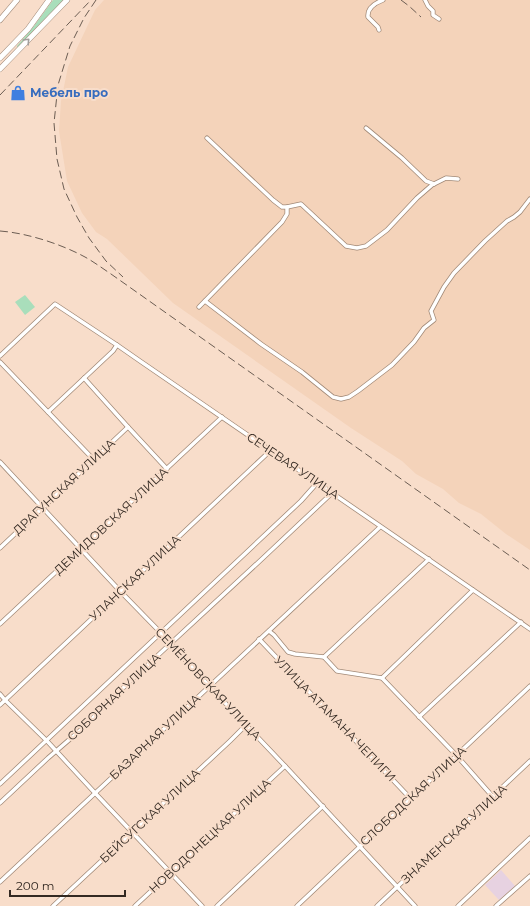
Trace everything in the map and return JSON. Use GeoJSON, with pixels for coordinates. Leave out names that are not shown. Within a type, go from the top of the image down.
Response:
{"type":"FeatureCollection","features":[{"type":"Feature","properties":{"kind":"main road"},"geometry":{"type":"LineString","coordinates":[[0,20],[17,0]]}},
{"type":"Feature","properties":{"kind":"main road"},"geometry":{"type":"LineString","coordinates":[[0,58],[28,28],[49,0]]}},
{"type":"Feature","properties":{"kind":"main road"},"geometry":{"type":"LineString","coordinates":[[0,69],[67,0]]}},
{"type":"Feature","properties":{"kind":"main road"},"geometry":{"type":"LineString","coordinates":[[12,46],[18,51]]}},
{"type":"Feature","properties":{"kind":"street"},"geometry":{"type":"LineString","coordinates":[[379,30],[368,17],[368,13],[373,5],[383,0]]}},
{"type":"Feature","properties":{"kind":"street"},"geometry":{"type":"LineString","coordinates":[[426,0],[428,6],[433,11],[433,15],[439,19]]}},
{"type":"Feature","properties":{"kind":"street"},"geometry":{"type":"LineString","coordinates":[[366,128],[402,158],[426,181],[434,184]]}},
{"type":"Feature","properties":{"kind":"street"},"geometry":{"type":"LineString","coordinates":[[207,138],[282,207],[301,204],[346,246],[357,248],[366,246],[387,230],[417,198],[434,184],[446,178],[458,179]]}},
{"type":"Feature","properties":{"kind":"street"},"geometry":{"type":"LineString","coordinates":[[205,300],[261,344],[302,372],[333,397],[341,399],[358,391],[392,365],[414,342],[424,328],[434,320],[431,311],[444,287],[454,273],[485,241],[507,221],[520,212],[530,199]]}},
{"type":"Feature","properties":{"kind":"street"},"geometry":{"type":"LineString","coordinates":[[199,307],[282,222],[287,214],[287,207]]}},
{"type":"Feature","properties":{"kind":"street","name":"СЕЧЕВАЯ УЛИЦА"},"geometry":{"type":"LineString","coordinates":[[0,356],[55,304],[530,629]]}},
{"type":"Feature","properties":{"kind":"street"},"geometry":{"type":"LineString","coordinates":[[48,412],[113,351],[117,345]]}},
{"type":"Feature","properties":{"kind":"street"},"geometry":{"type":"LineString","coordinates":[[0,362],[94,460]]}},
{"type":"Feature","properties":{"kind":"street"},"geometry":{"type":"LineString","coordinates":[[84,378],[167,469]]}},
{"type":"Feature","properties":{"kind":"street","name":"ДЕМИДОВСКАЯ УЛИЦА"},"geometry":{"type":"LineString","coordinates":[[0,624],[222,417]]}},
{"type":"Feature","properties":{"kind":"street","name":"ДРАГУНСКАЯ УЛИЦА"},"geometry":{"type":"LineString","coordinates":[[0,548],[128,427]]}},
{"type":"Feature","properties":{"kind":"street","name":"УЛАНСКАЯ УЛИЦА"},"geometry":{"type":"LineString","coordinates":[[0,705],[270,451]]}},
{"type":"Feature","properties":{"kind":"street","name":"СЕМЁНОВСКАЯ УЛИЦА"},"geometry":{"type":"LineString","coordinates":[[0,462],[415,906]]}},
{"type":"Feature","properties":{"kind":"street"},"geometry":{"type":"LineString","coordinates":[[0,784],[161,634],[301,501],[317,483]]}},
{"type":"Feature","properties":{"kind":"street","name":"СОБОРНАЯ УЛИЦА"},"geometry":{"type":"LineString","coordinates":[[0,803],[84,727],[107,703],[332,493]]}},
{"type":"Feature","properties":{"kind":"street","name":"БАЗАРНАЯ УЛИЦА"},"geometry":{"type":"LineString","coordinates":[[0,882],[380,527]]}},
{"type":"Feature","properties":{"kind":"street"},"geometry":{"type":"LineString","coordinates":[[324,657],[429,559]]}},
{"type":"Feature","properties":{"kind":"street"},"geometry":{"type":"LineString","coordinates":[[382,678],[473,590]]}},
{"type":"Feature","properties":{"kind":"street"},"geometry":{"type":"LineString","coordinates":[[419,717],[521,622]]}},
{"type":"Feature","properties":{"kind":"street"},"geometry":{"type":"LineString","coordinates":[[269,631],[288,652],[324,657],[337,671],[382,678],[457,756],[493,797]]}},
{"type":"Feature","properties":{"kind":"street","name":"УЛИЦА АТАМАНА ЧЕПИГИ"},"geometry":{"type":"LineString","coordinates":[[259,639],[411,799]]}},
{"type":"Feature","properties":{"kind":"street","name":"СЛОБОДСКАЯ УЛИЦА"},"geometry":{"type":"LineString","coordinates":[[297,906],[530,686]]}},
{"type":"Feature","properties":{"kind":"street"},"geometry":{"type":"LineString","coordinates":[[0,694],[47,740],[202,906]]}},
{"type":"Feature","properties":{"kind":"street","name":"БЕЙСУГСКАЯ УЛИЦА"},"geometry":{"type":"LineString","coordinates":[[53,906],[246,725]]}},
{"type":"Feature","properties":{"kind":"street","name":"ЗНАМЕНСКАЯ УЛИЦА"},"geometry":{"type":"LineString","coordinates":[[377,906],[530,761]]}},
{"type":"Feature","properties":{"kind":"street","name":"НОВОДОНЕЦКАЯ УЛИЦА"},"geometry":{"type":"LineString","coordinates":[[135,906],[285,766]]}},
{"type":"Feature","properties":{"kind":"street"},"geometry":{"type":"LineString","coordinates":[[217,906],[323,806]]}},
{"type":"Feature","properties":{"kind":"street"},"geometry":{"type":"LineString","coordinates":[[458,906],[530,838]]}},
{"type":"Feature","properties":{"kind":"street"},"geometry":{"type":"LineString","coordinates":[[496,906],[530,876]]}},
{"type":"Feature","properties":{"kind":"shaded area"},"geometry":{"type":"Polygon","coordinates":[[[104,0],[530,0],[530,550],[506,534],[481,514],[459,503],[443,489],[416,474],[402,461],[351,428],[173,303],[107,239],[96,232],[82,213],[67,181],[59,131],[61,101],[68,67],[95,10],[104,0]]]}},
{"type":"Feature","properties":{"kind":"shaded area"},"geometry":{"type":"Polygon","coordinates":[[[501,870],[515,886],[499,900],[485,885],[501,870]]]}},
{"type":"Feature","properties":{"kind":"green space"},"geometry":{"type":"Polygon","coordinates":[[[53,0],[65,0],[17,48],[17,46],[53,0]]]}},
{"type":"Feature","properties":{"kind":"green space"},"geometry":{"type":"Polygon","coordinates":[[[25,295],[35,307],[25,315],[15,302],[25,295]]]}},
{"type":"Feature","properties":{"kind":"railway"},"geometry":{"type":"LineString","coordinates":[[0,95],[91,0]]}},
{"type":"Feature","properties":{"kind":"railway"},"geometry":{"type":"LineString","coordinates":[[96,0],[84,18],[70,46],[58,85],[54,123],[57,159],[64,189],[77,217],[89,238],[106,261],[123,277]]}},
{"type":"Feature","properties":{"kind":"railway"},"geometry":{"type":"LineString","coordinates":[[401,0],[421,17]]}},
{"type":"Feature","properties":{"kind":"railway"},"geometry":{"type":"LineString","coordinates":[[0,231],[21,234],[44,240],[76,252],[92,261],[530,570]]}},
{"type":"Feature","properties":{"kind":"place","name":"Мебель про"},"geometry":{"type":"Point","coordinates":[18,93]}}]}
